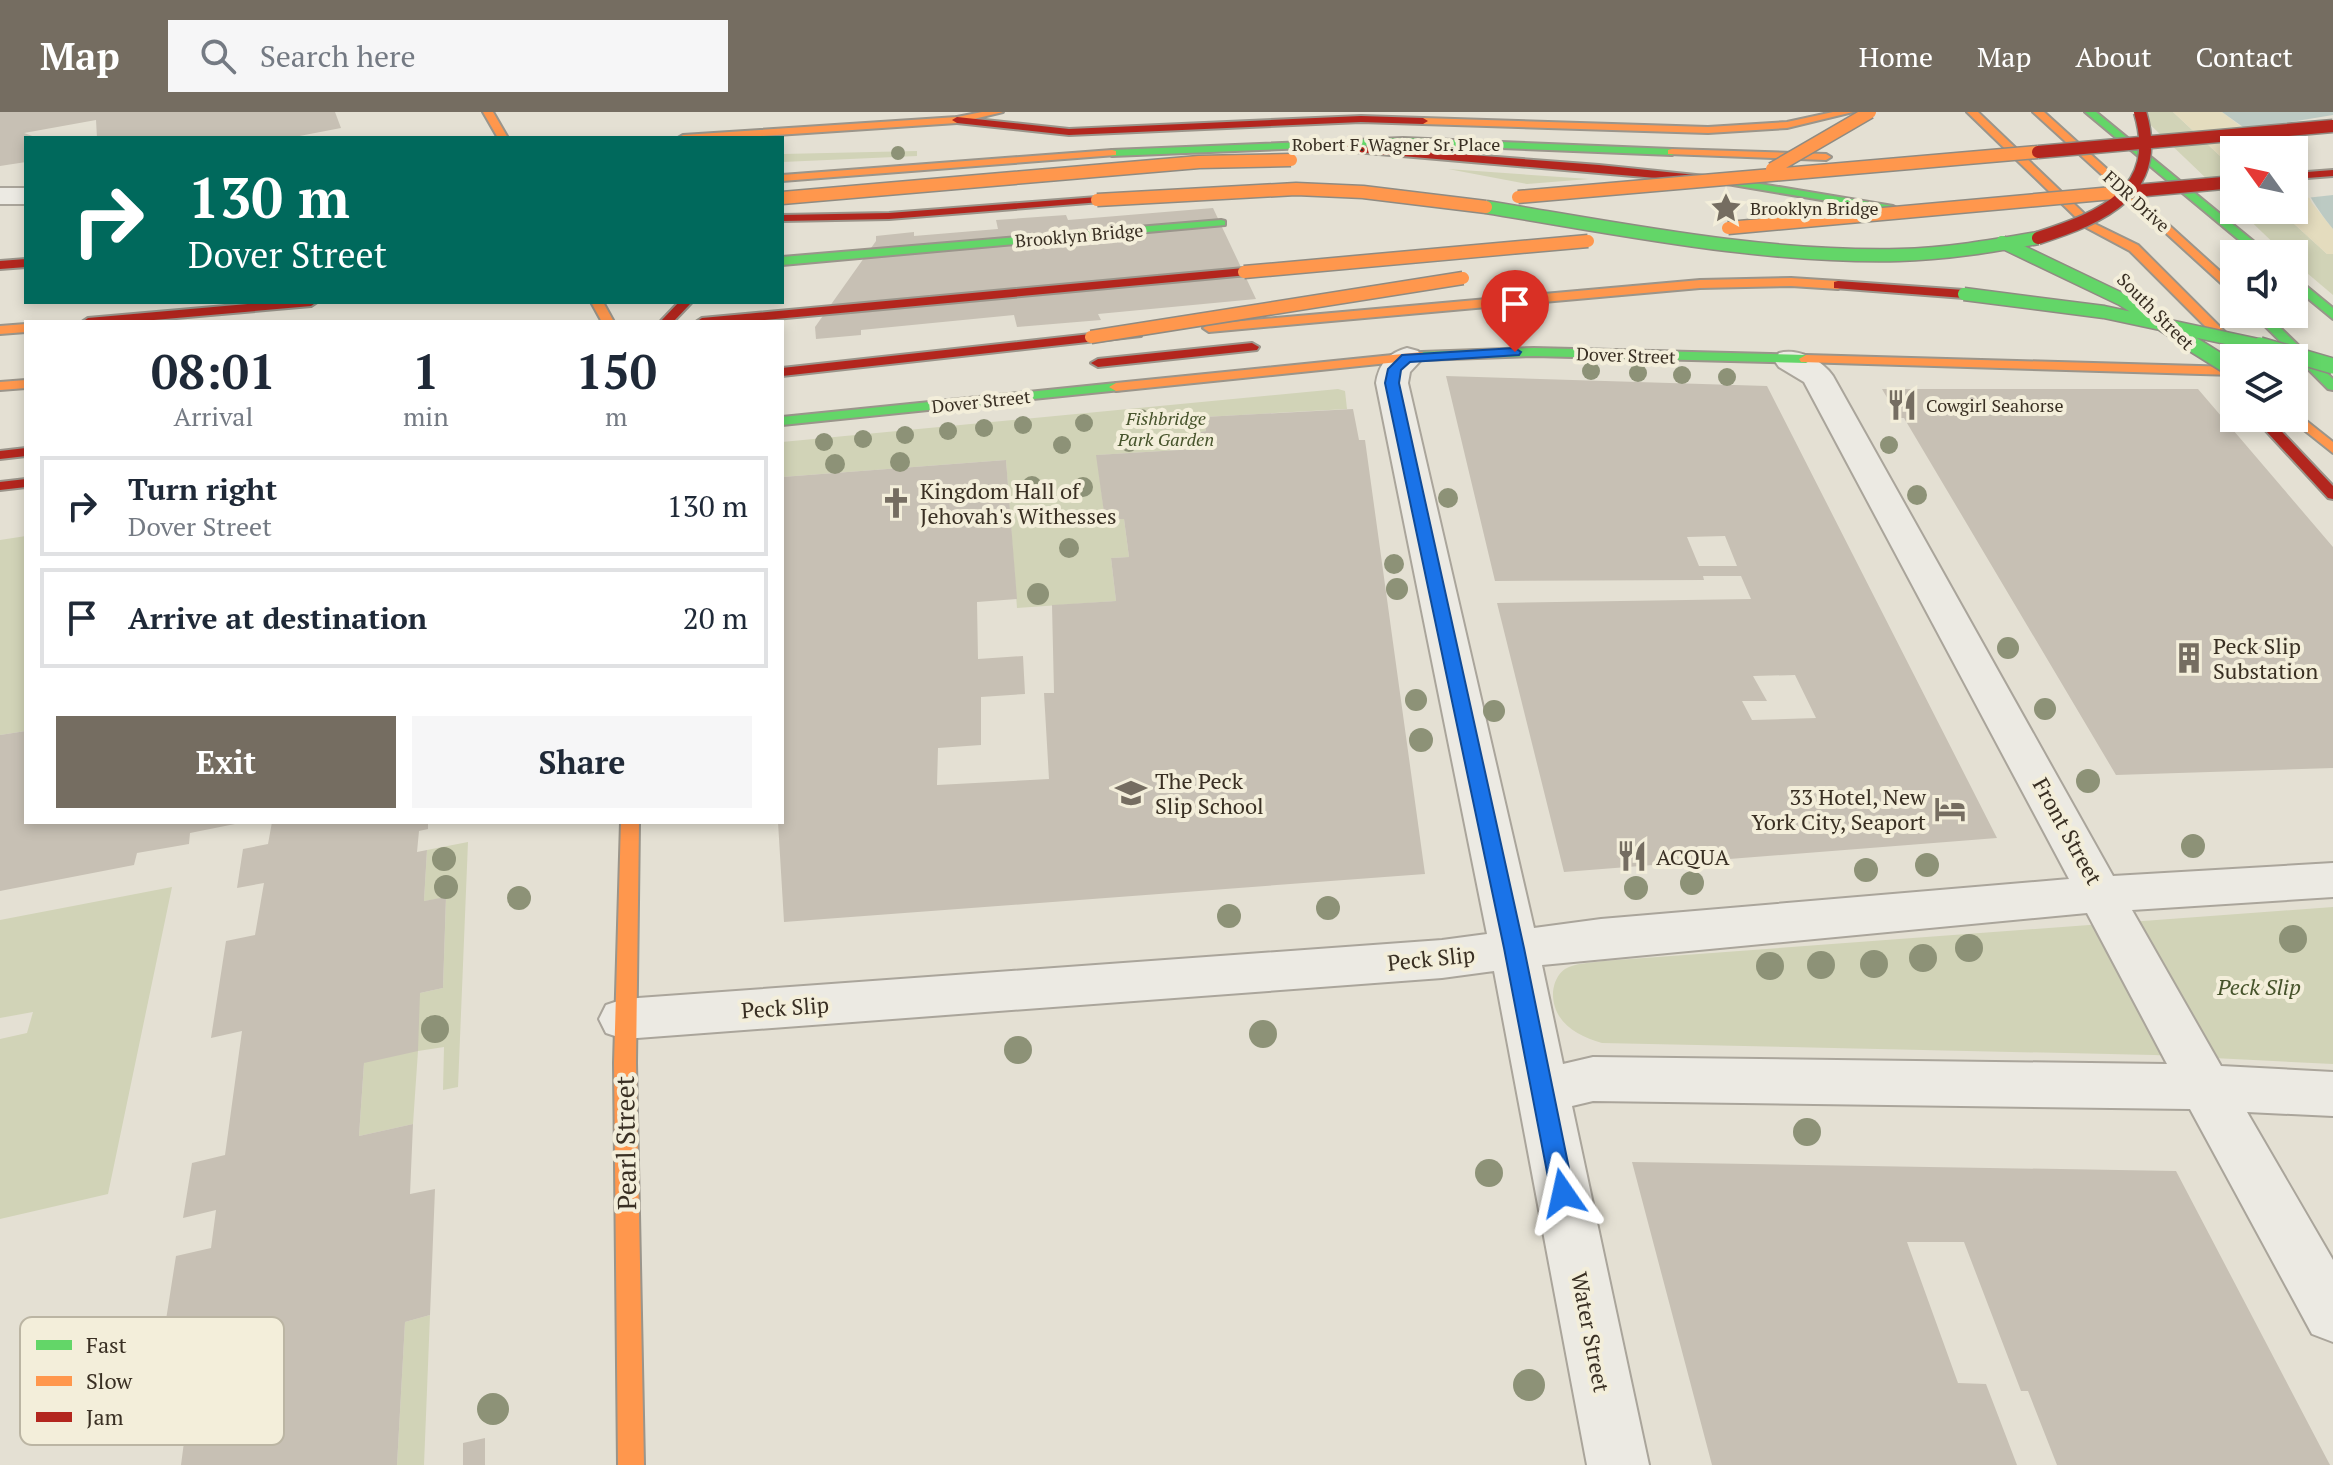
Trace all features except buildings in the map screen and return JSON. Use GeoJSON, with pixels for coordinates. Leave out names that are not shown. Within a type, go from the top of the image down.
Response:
{"type":"FeatureCollection","features":[{"type":"Feature","properties":{"kind":"main road"},"geometry":{"type":"LineString","coordinates":[[488,112],[502,136]]}},
{"type":"Feature","properties":{"kind":"main road"},"geometry":{"type":"LineString","coordinates":[[713,136],[957,120],[998,112]]}},
{"type":"Feature","properties":{"kind":"main road"},"geometry":{"type":"LineString","coordinates":[[957,120],[1069,132],[1361,119],[1734,130],[1787,125],[1848,112]]}},
{"type":"Feature","properties":{"kind":"main road"},"geometry":{"type":"LineString","coordinates":[[1713,199],[1870,112]]}},
{"type":"Feature","properties":{"kind":"main road","name":"South Street"},"geometry":{"type":"LineString","coordinates":[[1972,112],[2091,226],[2134,248],[2230,344]]}},
{"type":"Feature","properties":{"kind":"main road","name":"FDR Drive"},"geometry":{"type":"LineString","coordinates":[[2038,112],[2220,278]]}},
{"type":"Feature","properties":{"kind":"main road","name":"FDR Drive"},"geometry":{"type":"LineString","coordinates":[[2090,112],[2246,240]]}},
{"type":"Feature","properties":{"kind":"main road"},"geometry":{"type":"LineString","coordinates":[[784,218],[889,216],[1262,190],[1352,192],[1428,200],[1786,254],[1901,257],[2006,245],[2062,231],[2108,208],[2138,179],[2147,159],[2149,137],[2140,112]]}},
{"type":"Feature","properties":{"kind":"main road"},"geometry":{"type":"LineString","coordinates":[[1364,210],[2333,126]]}},
{"type":"Feature","properties":{"kind":"main road","name":"Robert F. Wagner Sr. Place"},"geometry":{"type":"LineString","coordinates":[[784,178],[1287,143],[1407,141],[1815,157],[2011,150]]}},
{"type":"Feature","properties":{"kind":"main road"},"geometry":{"type":"LineString","coordinates":[[1287,143],[1731,181],[1814,192],[1893,209],[1966,229],[2024,251],[2100,288],[2169,327],[2220,361]]}},
{"type":"Feature","properties":{"kind":"main road"},"geometry":{"type":"LineString","coordinates":[[784,198],[1229,160],[1315,161],[1409,172]]}},
{"type":"Feature","properties":{"kind":"main road"},"geometry":{"type":"LineString","coordinates":[[2308,175],[2333,173]]}},
{"type":"Feature","properties":{"kind":"main road"},"geometry":{"type":"LineString","coordinates":[[724,320],[2220,183]]}},
{"type":"Feature","properties":{"kind":"main road"},"geometry":{"type":"LineString","coordinates":[[1470,186],[1708,243]]}},
{"type":"Feature","properties":{"kind":"main road"},"geometry":{"type":"LineString","coordinates":[[790,240],[836,225],[889,216]]}},
{"type":"Feature","properties":{"kind":"main road"},"geometry":{"type":"LineString","coordinates":[[1517,266],[1585,248],[1671,217]]}},
{"type":"Feature","properties":{"kind":"main road","name":"Brooklyn Bridge"},"geometry":{"type":"LineString","coordinates":[[784,261],[1237,221]]}},
{"type":"Feature","properties":{"kind":"main road"},"geometry":{"type":"LineString","coordinates":[[2091,226],[2095,249]]}},
{"type":"Feature","properties":{"kind":"main road"},"geometry":{"type":"LineString","coordinates":[[0,265],[24,263]]}},
{"type":"Feature","properties":{"kind":"main road"},"geometry":{"type":"LineString","coordinates":[[784,372],[1091,337],[1295,307],[1481,274]]}},
{"type":"Feature","properties":{"kind":"main road","name":"South Street"},"geometry":{"type":"LineString","coordinates":[[2121,276],[2220,375]]}},
{"type":"Feature","properties":{"kind":"main road"},"geometry":{"type":"LineString","coordinates":[[1091,337],[1351,317],[1700,284],[1791,282],[2067,304],[2170,321],[2267,344],[2333,366]]}},
{"type":"Feature","properties":{"kind":"main road"},"geometry":{"type":"LineString","coordinates":[[2308,293],[2333,315]]}},
{"type":"Feature","properties":{"kind":"main road"},"geometry":{"type":"LineString","coordinates":[[1656,307],[1739,300],[1964,294]]}},
{"type":"Feature","properties":{"kind":"main road"},"geometry":{"type":"LineString","coordinates":[[110,320],[289,304]]}},
{"type":"Feature","properties":{"kind":"main road"},"geometry":{"type":"LineString","coordinates":[[668,320],[684,304]]}},
{"type":"Feature","properties":{"kind":"main road"},"geometry":{"type":"LineString","coordinates":[[0,330],[24,328]]}},
{"type":"Feature","properties":{"kind":"main road"},"geometry":{"type":"LineString","coordinates":[[2273,328],[2333,386]]}},
{"type":"Feature","properties":{"kind":"main road"},"geometry":{"type":"LineString","coordinates":[[1078,365],[1265,346]]}},
{"type":"Feature","properties":{"kind":"main road","name":"Dover Street"},"geometry":{"type":"LineString","coordinates":[[784,421],[1457,353],[1534,352],[2220,370]]}},
{"type":"Feature","properties":{"kind":"main road"},"geometry":{"type":"LineString","coordinates":[[0,386],[24,384]]}},
{"type":"Feature","properties":{"kind":"main road"},"geometry":{"type":"LineString","coordinates":[[2308,423],[2333,448]]}},
{"type":"Feature","properties":{"kind":"main road"},"geometry":{"type":"LineString","coordinates":[[2308,427],[2333,448]]}},
{"type":"Feature","properties":{"kind":"main road"},"geometry":{"type":"LineString","coordinates":[[2274,432],[2333,495]]}},
{"type":"Feature","properties":{"kind":"main road"},"geometry":{"type":"LineString","coordinates":[[0,455],[24,452]]}},
{"type":"Feature","properties":{"kind":"main road"},"geometry":{"type":"LineString","coordinates":[[0,486],[24,483]]}},
{"type":"Feature","properties":{"kind":"main road","name":"Pearl Street"},"geometry":{"type":"LineString","coordinates":[[630,824],[624,1019],[631,1465]]}},
{"type":"Feature","properties":{"kind":"street"},"geometry":{"type":"LineString","coordinates":[[0,196],[24,196]]}},
{"type":"Feature","properties":{"kind":"street","name":"Water Street"},"geometry":{"type":"LineString","coordinates":[[1407,358],[1394,369],[1392,383],[1514,948],[1618,1465]]}},
{"type":"Feature","properties":{"kind":"street","name":"Front Street"},"geometry":{"type":"LineString","coordinates":[[1790,360],[1817,376],[2103,894],[2205,1089],[2333,1315]]}},
{"type":"Feature","properties":{"kind":"street","name":"Peck Slip"},"geometry":{"type":"LineString","coordinates":[[624,1019],[1442,959],[1514,948],[2103,894],[2333,880]]}},
{"type":"Feature","properties":{"kind":"street"},"geometry":{"type":"LineString","coordinates":[[1543,1097],[1567,1084],[1593,1079],[2135,1084],[2333,1094]]}},
{"type":"Feature","properties":{"kind":"green space"},"geometry":{"type":"Polygon","coordinates":[[[2137,112],[2173,112],[2220,156],[2220,192],[2137,112]]]}},
{"type":"Feature","properties":{"kind":"green space"},"geometry":{"type":"Polygon","coordinates":[[[917,151],[917,156],[784,162],[784,154],[917,151]]]}},
{"type":"Feature","properties":{"kind":"green space"},"geometry":{"type":"Polygon","coordinates":[[[1448,169],[1589,179],[1527,184],[1448,169]]]}},
{"type":"Feature","properties":{"kind":"green space"},"geometry":{"type":"Polygon","coordinates":[[[2254,224],[2294,224],[2327,254],[2333,254],[2333,295],[2308,274],[2308,240],[2270,240],[2254,224]]]}},
{"type":"Feature","properties":{"kind":"green space","name":"Fishbridge Park Garden"},"geometry":{"type":"Polygon","coordinates":[[[1338,389],[1345,391],[1347,409],[1204,417],[1206,431],[1193,435],[1196,449],[1097,455],[1105,520],[1124,519],[1129,557],[1111,558],[1116,601],[1017,608],[1006,460],[784,477],[784,442],[1338,389]]]}},
{"type":"Feature","properties":{"kind":"green space"},"geometry":{"type":"Polygon","coordinates":[[[24,536],[24,731],[0,735],[0,540],[24,536]]]}},
{"type":"Feature","properties":{"kind":"green space"},"geometry":{"type":"Polygon","coordinates":[[[468,842],[458,1087],[443,1090],[444,1047],[418,1051],[413,1124],[359,1136],[364,1063],[420,993],[443,988],[446,898],[424,901],[427,850],[468,842]]]}},
{"type":"Feature","properties":{"kind":"green space"},"geometry":{"type":"Polygon","coordinates":[[[172,887],[108,1194],[0,1219],[0,1039],[27,1033],[33,1012],[0,1018],[0,920],[172,887]]]}},
{"type":"Feature","properties":{"kind":"green space","name":"Peck Slip"},"geometry":{"type":"Polygon","coordinates":[[[2333,907],[2333,1064],[2154,1055],[1602,1043],[1575,1032],[1561,1019],[1554,1003],[1555,982],[1565,969],[1578,964],[2333,907]]]}},
{"type":"Feature","properties":{"kind":"green space"},"geometry":{"type":"Polygon","coordinates":[[[430,1315],[424,1465],[397,1465],[405,1322],[430,1315]]]}},
{"type":"Feature","properties":{"kind":"sand"},"geometry":{"type":"Polygon","coordinates":[[[2173,112],[2222,112],[2254,136],[2220,136],[2220,156],[2173,112]]]}},
{"type":"Feature","properties":{"kind":"sand"},"geometry":{"type":"Polygon","coordinates":[[[2308,195],[2333,229],[2333,254],[2327,254],[2294,224],[2308,224],[2308,195]]]}},
{"type":"Feature","properties":{"kind":"shaded area"},"geometry":{"type":"Polygon","coordinates":[[[2222,112],[2333,112],[2333,229],[2308,192],[2308,136],[2263,136],[2222,112]]]}},
{"type":"Feature","properties":{"kind":"pier"},"geometry":{"type":"Polygon","coordinates":[[[2333,115],[2333,195],[2308,198],[2308,136],[2248,136],[2241,130],[2333,115]]]}},
{"type":"Feature","properties":{"kind":"traffic: fast"},"geometry":{"type":"LineString","coordinates":[[2090,112],[2246,240]]}},
{"type":"Feature","properties":{"kind":"traffic: fast"},"geometry":{"type":"LineString","coordinates":[[1112,153],[1403,141],[1672,152]]}},
{"type":"Feature","properties":{"kind":"traffic: fast"},"geometry":{"type":"LineString","coordinates":[[1725,181],[1893,209]]}},
{"type":"Feature","properties":{"kind":"traffic: fast"},"geometry":{"type":"LineString","coordinates":[[1486,207],[1692,240],[1831,254],[1900,255],[1969,250],[2038,238]]}},
{"type":"Feature","properties":{"kind":"traffic: fast"},"geometry":{"type":"LineString","coordinates":[[784,261],[1221,223]]}},
{"type":"Feature","properties":{"kind":"traffic: fast"},"geometry":{"type":"LineString","coordinates":[[2002,242],[2121,299],[2220,361]]}},
{"type":"Feature","properties":{"kind":"traffic: fast"},"geometry":{"type":"LineString","coordinates":[[2308,293],[2333,315]]}},
{"type":"Feature","properties":{"kind":"traffic: fast"},"geometry":{"type":"LineString","coordinates":[[1964,294],[2150,320],[2242,340],[2333,366]]}},
{"type":"Feature","properties":{"kind":"traffic: fast"},"geometry":{"type":"LineString","coordinates":[[2273,328],[2333,386]]}},
{"type":"Feature","properties":{"kind":"traffic: fast"},"geometry":{"type":"LineString","coordinates":[[1422,356],[1534,352],[1806,359]]}},
{"type":"Feature","properties":{"kind":"traffic: fast"},"geometry":{"type":"LineString","coordinates":[[784,421],[1116,387]]}},
{"type":"Feature","properties":{"kind":"traffic: slow"},"geometry":{"type":"LineString","coordinates":[[488,112],[502,136]]}},
{"type":"Feature","properties":{"kind":"traffic: slow"},"geometry":{"type":"LineString","coordinates":[[713,136],[957,120],[998,112]]}},
{"type":"Feature","properties":{"kind":"traffic: slow"},"geometry":{"type":"LineString","coordinates":[[1423,121],[1708,130],[1787,125],[1848,112]]}},
{"type":"Feature","properties":{"kind":"traffic: slow"},"geometry":{"type":"LineString","coordinates":[[1772,169],[1870,112]]}},
{"type":"Feature","properties":{"kind":"traffic: slow"},"geometry":{"type":"LineString","coordinates":[[1972,112],[2091,226],[2134,248],[2230,344]]}},
{"type":"Feature","properties":{"kind":"traffic: slow"},"geometry":{"type":"LineString","coordinates":[[2038,112],[2220,278]]}},
{"type":"Feature","properties":{"kind":"traffic: slow"},"geometry":{"type":"LineString","coordinates":[[1672,152],[1826,157]]}},
{"type":"Feature","properties":{"kind":"traffic: slow"},"geometry":{"type":"LineString","coordinates":[[1518,197],[2038,152]]}},
{"type":"Feature","properties":{"kind":"traffic: slow"},"geometry":{"type":"LineString","coordinates":[[784,178],[1112,153]]}},
{"type":"Feature","properties":{"kind":"traffic: slow"},"geometry":{"type":"LineString","coordinates":[[784,198],[1199,162],[1291,160]]}},
{"type":"Feature","properties":{"kind":"traffic: slow"},"geometry":{"type":"LineString","coordinates":[[1097,200],[1296,189],[1363,192],[1486,207]]}},
{"type":"Feature","properties":{"kind":"traffic: slow"},"geometry":{"type":"LineString","coordinates":[[1728,228],[2124,192]]}},
{"type":"Feature","properties":{"kind":"traffic: slow"},"geometry":{"type":"LineString","coordinates":[[1244,272],[1588,241]]}},
{"type":"Feature","properties":{"kind":"traffic: slow"},"geometry":{"type":"LineString","coordinates":[[1091,337],[1463,278]]}},
{"type":"Feature","properties":{"kind":"traffic: slow"},"geometry":{"type":"LineString","coordinates":[[1209,328],[1700,284],[1791,282],[1838,285]]}},
{"type":"Feature","properties":{"kind":"traffic: slow"},"geometry":{"type":"LineString","coordinates":[[598,304],[607,320]]}},
{"type":"Feature","properties":{"kind":"traffic: slow"},"geometry":{"type":"LineString","coordinates":[[0,330],[24,328]]}},
{"type":"Feature","properties":{"kind":"traffic: slow"},"geometry":{"type":"LineString","coordinates":[[1116,387],[1422,356]]}},
{"type":"Feature","properties":{"kind":"traffic: slow"},"geometry":{"type":"LineString","coordinates":[[1806,359],[2220,371]]}},
{"type":"Feature","properties":{"kind":"traffic: slow"},"geometry":{"type":"LineString","coordinates":[[0,386],[24,384]]}},
{"type":"Feature","properties":{"kind":"traffic: slow"},"geometry":{"type":"LineString","coordinates":[[2308,427],[2333,449]]}},
{"type":"Feature","properties":{"kind":"traffic: slow"},"geometry":{"type":"LineString","coordinates":[[630,824],[625,1063],[631,1465]]}},
{"type":"Feature","properties":{"kind":"traffic: jam"},"geometry":{"type":"LineString","coordinates":[[2038,238],[2083,222],[2104,210],[2138,180],[2146,160],[2148,138],[2140,112]]}},
{"type":"Feature","properties":{"kind":"traffic: jam"},"geometry":{"type":"LineString","coordinates":[[957,120],[1069,132],[1361,119],[1423,121]]}},
{"type":"Feature","properties":{"kind":"traffic: jam"},"geometry":{"type":"LineString","coordinates":[[2038,152],[2333,126]]}},
{"type":"Feature","properties":{"kind":"traffic: jam"},"geometry":{"type":"LineString","coordinates":[[1302,145],[1725,181]]}},
{"type":"Feature","properties":{"kind":"traffic: jam"},"geometry":{"type":"LineString","coordinates":[[2308,175],[2333,173]]}},
{"type":"Feature","properties":{"kind":"traffic: jam"},"geometry":{"type":"LineString","coordinates":[[2124,192],[2220,183]]}},
{"type":"Feature","properties":{"kind":"traffic: jam"},"geometry":{"type":"LineString","coordinates":[[784,218],[889,216],[1097,200]]}},
{"type":"Feature","properties":{"kind":"traffic: jam"},"geometry":{"type":"LineString","coordinates":[[0,265],[24,263]]}},
{"type":"Feature","properties":{"kind":"traffic: jam"},"geometry":{"type":"LineString","coordinates":[[724,320],[1244,272]]}},
{"type":"Feature","properties":{"kind":"traffic: jam"},"geometry":{"type":"LineString","coordinates":[[1838,285],[1964,294]]}},
{"type":"Feature","properties":{"kind":"traffic: jam"},"geometry":{"type":"LineString","coordinates":[[110,320],[289,304]]}},
{"type":"Feature","properties":{"kind":"traffic: jam"},"geometry":{"type":"LineString","coordinates":[[668,320],[684,304]]}},
{"type":"Feature","properties":{"kind":"traffic: jam"},"geometry":{"type":"LineString","coordinates":[[784,372],[1136,333]]}},
{"type":"Feature","properties":{"kind":"traffic: jam"},"geometry":{"type":"LineString","coordinates":[[1098,363],[1252,347]]}},
{"type":"Feature","properties":{"kind":"traffic: jam"},"geometry":{"type":"LineString","coordinates":[[2274,432],[2333,495]]}},
{"type":"Feature","properties":{"kind":"traffic: jam"},"geometry":{"type":"LineString","coordinates":[[0,455],[24,452]]}},
{"type":"Feature","properties":{"kind":"traffic: jam"},"geometry":{"type":"LineString","coordinates":[[0,486],[24,483]]}},
{"type":"Feature","properties":{"kind":"place","name":"Brooklyn Bridge"},"geometry":{"type":"Point","coordinates":[1726,208]}},
{"type":"Feature","properties":{"kind":"place","name":"Cowgirl Seahorse"},"geometry":{"type":"Point","coordinates":[1902,405]}},
{"type":"Feature","properties":{"kind":"place","name":"Kingdom Hall of Jehovah's Withesses"},"geometry":{"type":"Point","coordinates":[896,503]}},
{"type":"Feature","properties":{"kind":"place","name":"Peck Slip Substation"},"geometry":{"type":"Point","coordinates":[2189,658]}},
{"type":"Feature","properties":{"kind":"place","name":"The Peck Slip School"},"geometry":{"type":"Point","coordinates":[1131,793]}},
{"type":"Feature","properties":{"kind":"place","name":"33 Hotel, New York City, Seaport"},"geometry":{"type":"Point","coordinates":[1950,809]}},
{"type":"Feature","properties":{"kind":"place","name":"ACQUA"},"geometry":{"type":"Point","coordinates":[1632,856]}},
{"type":"Feature","properties":{"kind":"route"},"geometry":{"type":"LineString","coordinates":[[1515,352],[1407,358],[1394,369],[1392,383],[1514,948],[1563,1193]]}}]}
